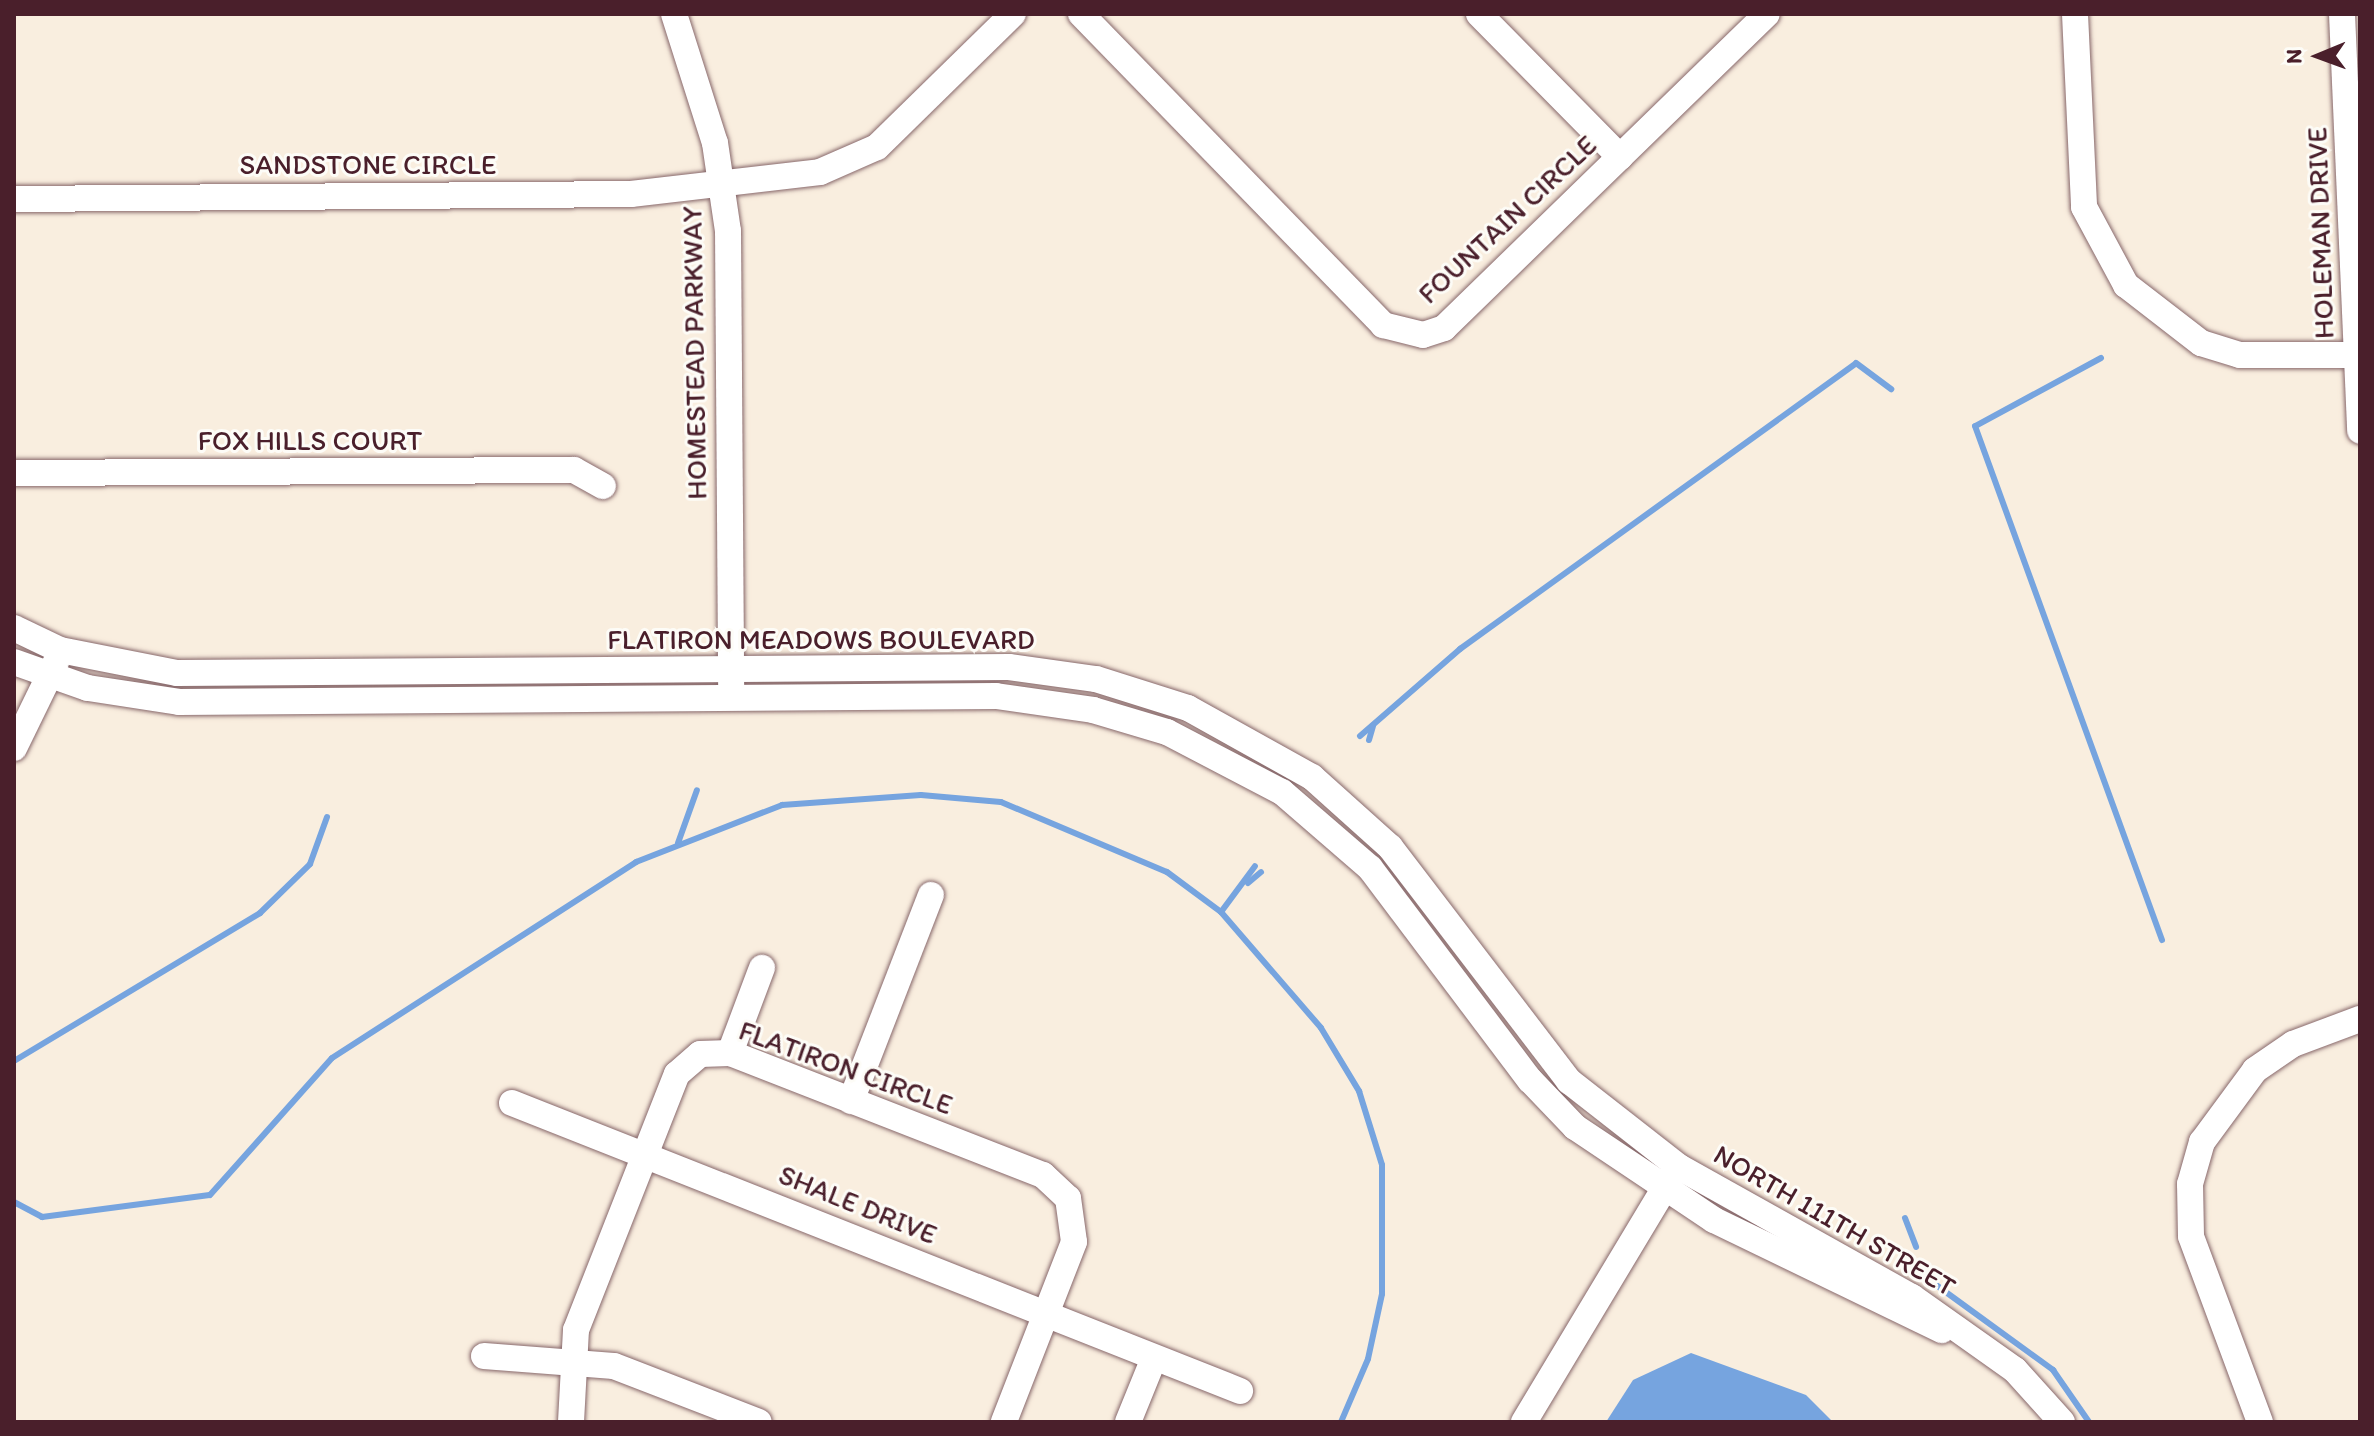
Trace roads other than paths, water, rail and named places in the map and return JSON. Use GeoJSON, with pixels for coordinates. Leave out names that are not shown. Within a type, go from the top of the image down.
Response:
{"type":"FeatureCollection","features":[{"type":"Feature","properties":{"kind":"street","name":"HOMESTEAD PARKWAY"},"geometry":{"type":"LineString","coordinates":[[674,14],[721,186],[731,697]]}},
{"type":"Feature","properties":{"kind":"street","name":"SANDSTONE CIRCLE"},"geometry":{"type":"LineString","coordinates":[[14,199],[631,194],[721,186],[820,172],[877,147],[1013,14]]}},
{"type":"Feature","properties":{"kind":"street","name":"FOUNTAIN CIRCLE"},"geometry":{"type":"LineString","coordinates":[[1081,14],[1383,325],[1401,334],[1444,328],[1767,14]]}},
{"type":"Feature","properties":{"kind":"street"},"geometry":{"type":"LineString","coordinates":[[1479,14],[1620,157]]}},
{"type":"Feature","properties":{"kind":"street"},"geometry":{"type":"LineString","coordinates":[[2075,14],[2084,207],[2101,248],[2126,285],[2189,337],[2240,355],[2358,355]]}},
{"type":"Feature","properties":{"kind":"street","name":"HOLEMAN DRIVE"},"geometry":{"type":"LineString","coordinates":[[2342,14],[2353,74],[2360,431]]}},
{"type":"Feature","properties":{"kind":"street","name":"FOX HILLS COURT"},"geometry":{"type":"LineString","coordinates":[[14,473],[574,470],[603,486]]}},
{"type":"Feature","properties":{"kind":"street","name":"FLATIRON MEADOWS BOULEVARD"},"geometry":{"type":"LineString","coordinates":[[14,628],[60,650],[177,673],[1038,670],[1143,691],[1237,731],[1312,777],[1390,847],[1569,1081],[1679,1167]]}},
{"type":"Feature","properties":{"kind":"street"},"geometry":{"type":"LineString","coordinates":[[14,748],[60,650]]}},
{"type":"Feature","properties":{"kind":"street","name":"FLATIRON MEADOWS BOULEVARD"},"geometry":{"type":"LineString","coordinates":[[14,662],[50,676],[179,702],[996,696],[1061,703],[1167,732],[1245,769],[1326,826],[1370,868],[1530,1080],[1575,1127],[1662,1191]]}},
{"type":"Feature","properties":{"kind":"street"},"geometry":{"type":"LineString","coordinates":[[851,1101],[931,895]]}},
{"type":"Feature","properties":{"kind":"street"},"geometry":{"type":"LineString","coordinates":[[730,1053],[762,968]]}},
{"type":"Feature","properties":{"kind":"street"},"geometry":{"type":"LineString","coordinates":[[2260,1422],[2191,1236],[2190,1184],[2209,1129],[2255,1070],[2293,1044],[2360,1019]]}},
{"type":"Feature","properties":{"kind":"street","name":"FLATIRON CIRCLE"},"geometry":{"type":"LineString","coordinates":[[571,1422],[571,1359],[576,1330],[677,1074],[700,1054],[730,1053],[1043,1175],[1068,1198],[1074,1242],[1004,1422]]}},
{"type":"Feature","properties":{"kind":"street","name":"SHALE DRIVE"},"geometry":{"type":"LineString","coordinates":[[512,1103],[1240,1391]]}},
{"type":"Feature","properties":{"kind":"street","name":"NORTH 111TH STREET"},"geometry":{"type":"LineString","coordinates":[[1524,1422],[1679,1167],[1912,1297],[1983,1346],[2062,1422]]}},
{"type":"Feature","properties":{"kind":"street","name":"NORTH 111TH STREET"},"geometry":{"type":"LineString","coordinates":[[1662,1191],[1903,1315],[1983,1346]]}},
{"type":"Feature","properties":{"kind":"street"},"geometry":{"type":"LineString","coordinates":[[484,1356],[571,1359],[614,1366],[759,1422]]}},
{"type":"Feature","properties":{"kind":"street"},"geometry":{"type":"LineString","coordinates":[[1128,1422],[1154,1358]]}},
{"type":"Feature","properties":{"kind":"water"},"geometry":{"type":"Polygon","coordinates":[[[1691,1353],[1806,1395],[1833,1422],[1606,1422],[1633,1380],[1691,1353]]]}},
{"type":"Feature","properties":{"kind":"waterway"},"geometry":{"type":"LineString","coordinates":[[2101,358],[1975,426],[2162,940]]}},
{"type":"Feature","properties":{"kind":"waterway"},"geometry":{"type":"LineString","coordinates":[[1360,736],[1460,649],[1856,363],[1891,389]]}},
{"type":"Feature","properties":{"kind":"waterway"},"geometry":{"type":"LineString","coordinates":[[1369,740],[1373,726]]}},
{"type":"Feature","properties":{"kind":"waterway"},"geometry":{"type":"LineString","coordinates":[[678,843],[697,790]]}},
{"type":"Feature","properties":{"kind":"waterway"},"geometry":{"type":"LineString","coordinates":[[14,1202],[42,1217],[210,1195],[332,1058],[636,862],[782,805],[921,795],[1001,802],[1167,872],[1221,912],[1255,866]]}},
{"type":"Feature","properties":{"kind":"waterway"},"geometry":{"type":"LineString","coordinates":[[14,1061],[260,913],[310,864],[327,817]]}},
{"type":"Feature","properties":{"kind":"waterway"},"geometry":{"type":"LineString","coordinates":[[1248,883],[1261,872]]}},
{"type":"Feature","properties":{"kind":"waterway"},"geometry":{"type":"LineString","coordinates":[[1221,912],[1321,1028],[1359,1091],[1382,1165],[1382,1294],[1368,1359],[1341,1422]]}},
{"type":"Feature","properties":{"kind":"waterway"},"geometry":{"type":"LineString","coordinates":[[1905,1218],[1916,1247]]}},
{"type":"Feature","properties":{"kind":"waterway"},"geometry":{"type":"LineString","coordinates":[[1932,1282],[2053,1370],[2089,1422]]}}]}
